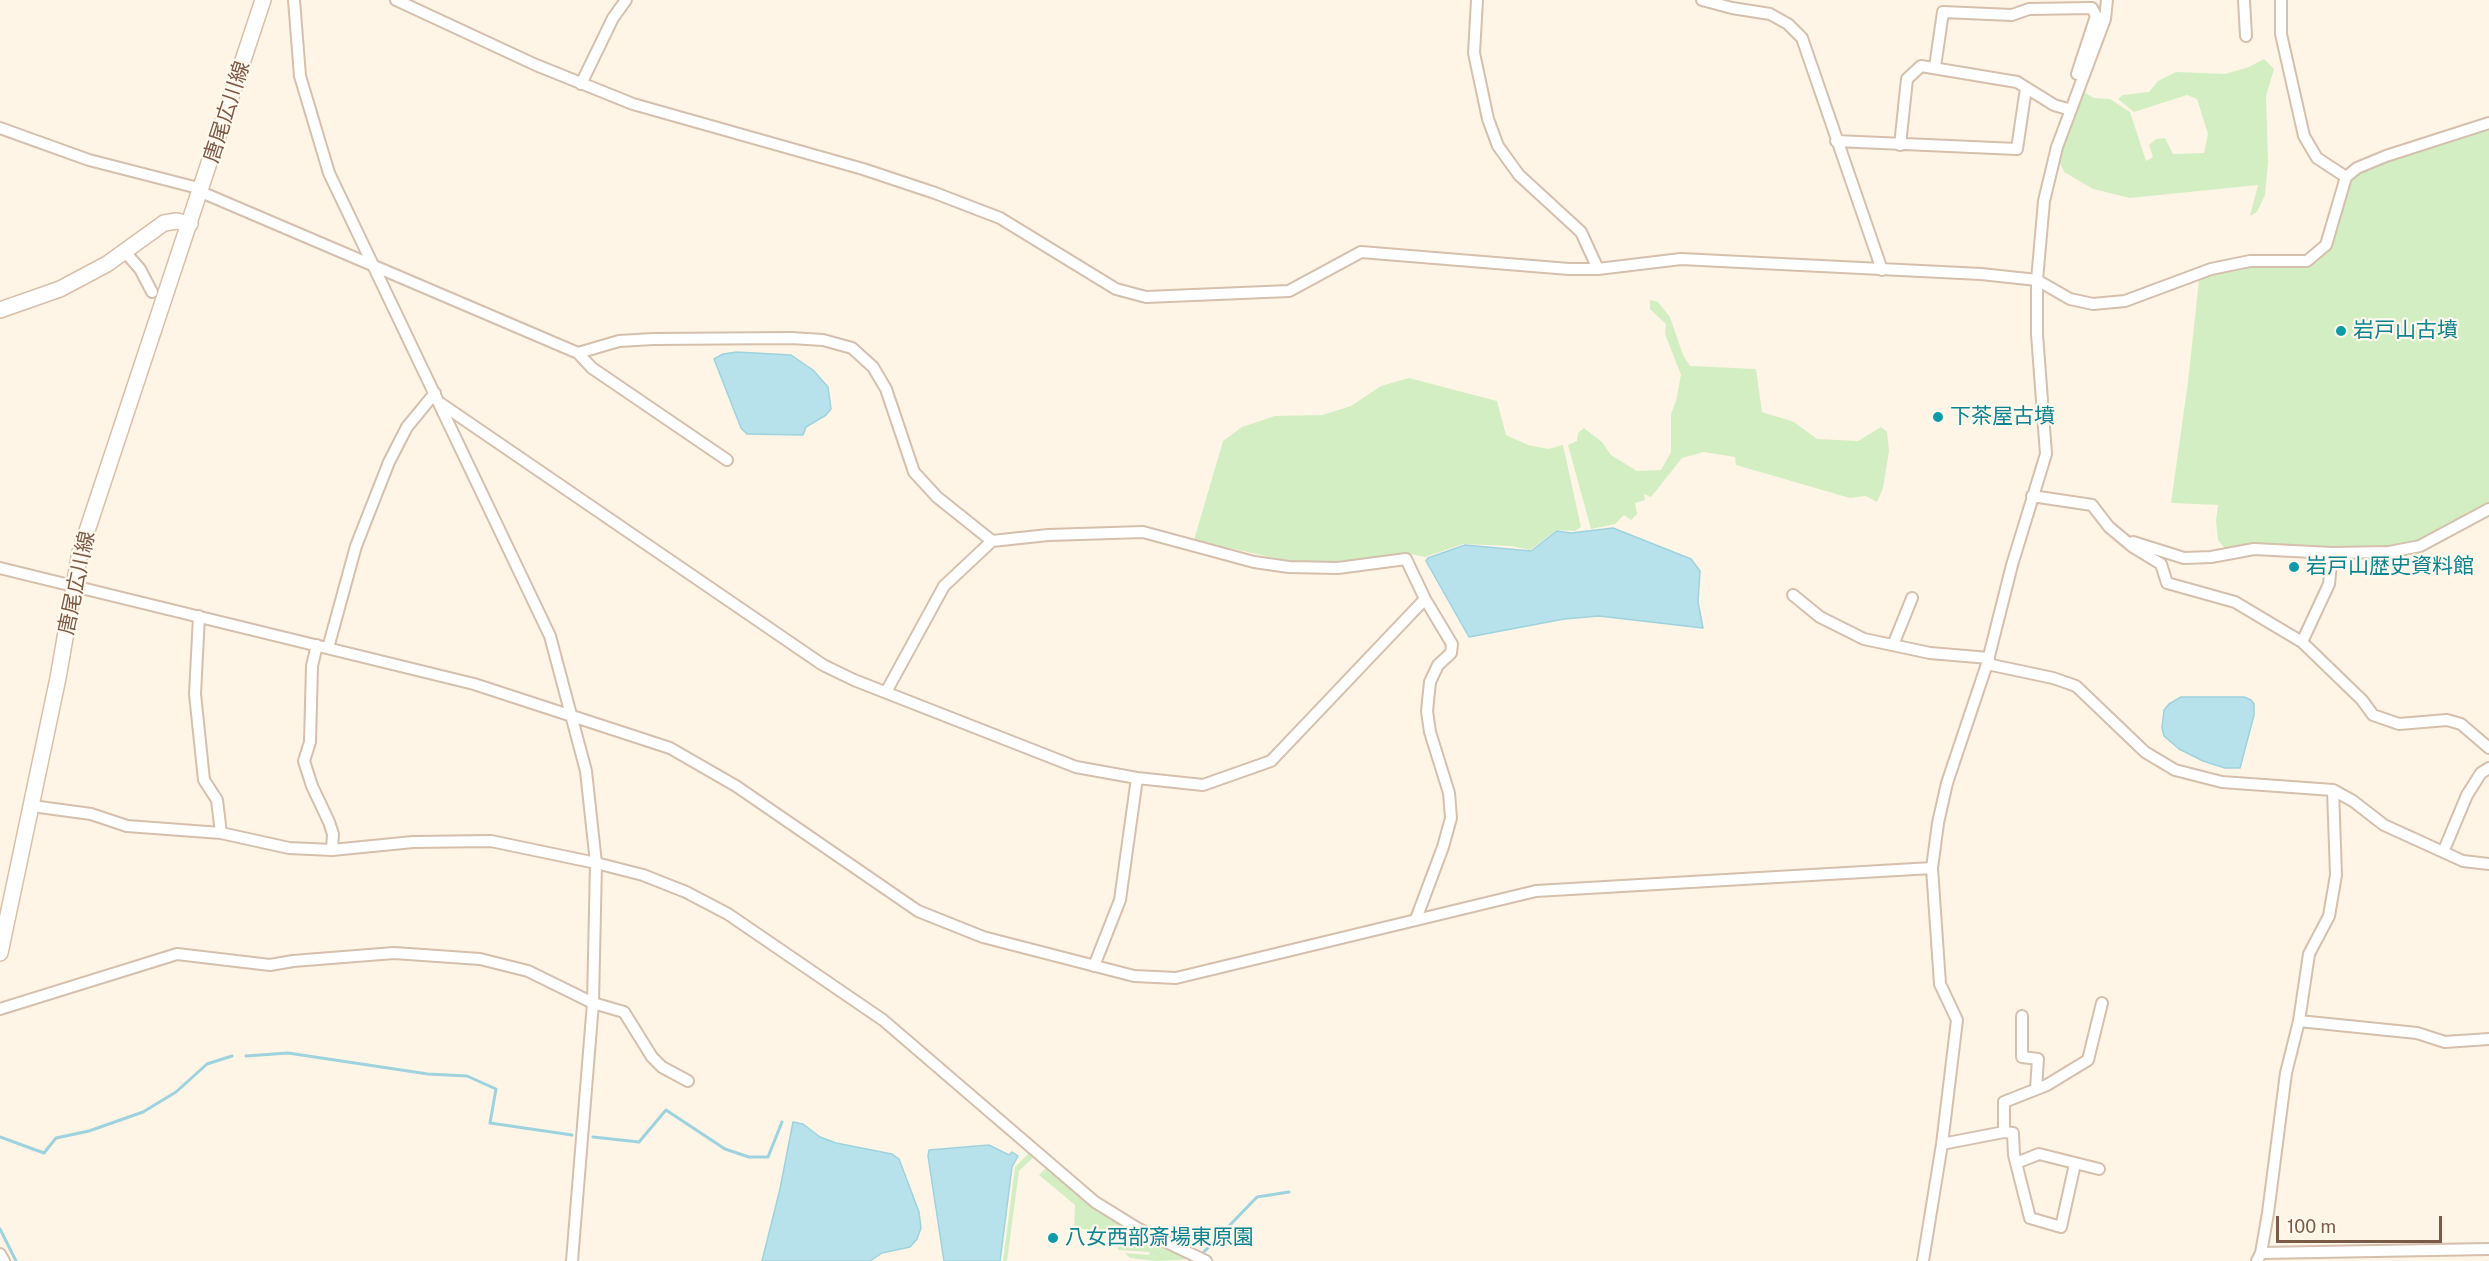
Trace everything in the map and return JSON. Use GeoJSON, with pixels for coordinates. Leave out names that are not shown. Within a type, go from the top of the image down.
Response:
{"type":"FeatureCollection","features":[{"type":"Feature","properties":{"kind":"main road","name":"唐尾広川線"},"geometry":{"type":"LineString","coordinates":[[0,953],[32,806],[80,552],[202,190],[263,0]]}},
{"type":"Feature","properties":{"kind":"main road"},"geometry":{"type":"LineString","coordinates":[[0,310],[60,289],[125,252],[164,223],[177,221],[190,224]]}},
{"type":"Feature","properties":{"kind":"street"},"geometry":{"type":"LineString","coordinates":[[294,0],[300,76],[329,173],[370,265],[438,398],[550,636],[586,771],[596,863],[593,1003],[572,1261]]}},
{"type":"Feature","properties":{"kind":"street"},"geometry":{"type":"LineString","coordinates":[[396,0],[581,84],[633,104],[935,193],[1000,218],[1116,289],[1146,297],[1289,291],[1361,252],[1569,269],[1598,269],[1680,259],[1981,274],[2037,280],[2070,299],[2093,304],[2125,301],[2211,269],[2250,261],[2307,261],[2326,244],[2346,177],[2356,168],[2489,123]]}},
{"type":"Feature","properties":{"kind":"street"},"geometry":{"type":"LineString","coordinates":[[581,84],[613,18],[626,0]]}},
{"type":"Feature","properties":{"kind":"street"},"geometry":{"type":"LineString","coordinates":[[1477,0],[1474,53],[1487,116],[1498,146],[1519,175],[1581,232],[1598,269]]}},
{"type":"Feature","properties":{"kind":"street"},"geometry":{"type":"LineString","coordinates":[[1702,0],[1770,14],[1788,24],[1802,38],[1882,270]]}},
{"type":"Feature","properties":{"kind":"street"},"geometry":{"type":"LineString","coordinates":[[1987,13],[1989,0]]}},
{"type":"Feature","properties":{"kind":"street"},"geometry":{"type":"LineString","coordinates":[[1923,1261],[1942,1144],[1957,1020],[1940,984],[1932,868],[1938,823],[1947,783],[1988,661],[2012,565],[2046,454],[2037,334],[2037,280],[2044,201],[2057,147],[2105,19],[2107,0]]}},
{"type":"Feature","properties":{"kind":"street"},"geometry":{"type":"LineString","coordinates":[[2244,0],[2246,36]]}},
{"type":"Feature","properties":{"kind":"street"},"geometry":{"type":"LineString","coordinates":[[2281,0],[2281,34],[2304,136],[2317,158],[2346,177]]}},
{"type":"Feature","properties":{"kind":"street"},"geometry":{"type":"LineString","coordinates":[[1935,67],[1943,12],[2012,15],[2029,9],[2092,8],[2096,16],[2073,86],[2079,88]]}},
{"type":"Feature","properties":{"kind":"street"},"geometry":{"type":"LineString","coordinates":[[1900,145],[1906,80],[1921,66],[2017,82],[2054,105],[2071,110]]}},
{"type":"Feature","properties":{"kind":"street"},"geometry":{"type":"LineString","coordinates":[[1836,141],[2017,148],[2026,88]]}},
{"type":"Feature","properties":{"kind":"street"},"geometry":{"type":"LineString","coordinates":[[0,128],[89,160],[202,190],[370,265],[578,353],[592,368],[727,460]]}},
{"type":"Feature","properties":{"kind":"street"},"geometry":{"type":"LineString","coordinates":[[125,252],[152,292]]}},
{"type":"Feature","properties":{"kind":"street"},"geometry":{"type":"LineString","coordinates":[[578,353],[619,341],[653,339],[790,338],[823,340],[852,348],[873,368],[886,389],[914,472],[937,497],[992,541]]}},
{"type":"Feature","properties":{"kind":"street"},"geometry":{"type":"LineString","coordinates":[[332,850],[333,834],[304,761],[310,742],[312,666],[322,647],[356,546],[389,462],[407,427],[438,398]]}},
{"type":"Feature","properties":{"kind":"street"},"geometry":{"type":"LineString","coordinates":[[438,398],[823,665],[1076,767],[1137,778],[1203,785],[1271,761],[1425,599]]}},
{"type":"Feature","properties":{"kind":"street"},"geometry":{"type":"LineString","coordinates":[[2032,496],[2092,505],[2109,527],[2133,547],[2161,564],[2167,583],[2235,602],[2302,642],[2362,700],[2373,715],[2399,724],[2446,720],[2461,724],[2489,748]]}},
{"type":"Feature","properties":{"kind":"street"},"geometry":{"type":"LineString","coordinates":[[2124,539],[2184,558],[2211,557],[2254,549],[2332,553],[2389,552],[2420,546],[2489,509]]}},
{"type":"Feature","properties":{"kind":"street"},"geometry":{"type":"LineString","coordinates":[[886,692],[944,586],[992,541],[1067,533],[1143,532],[1254,562],[1289,567],[1338,568],[1406,559],[1425,599],[1452,644],[1451,653],[1437,665],[1430,682],[1427,711],[1430,732],[1449,793],[1451,818],[1443,847],[1416,920]]}},
{"type":"Feature","properties":{"kind":"street"},"geometry":{"type":"LineString","coordinates":[[2302,642],[2329,584],[2332,553]]}},
{"type":"Feature","properties":{"kind":"street"},"geometry":{"type":"LineString","coordinates":[[0,568],[474,684],[670,748],[736,786],[918,911],[983,937],[1134,976],[1176,978],[1536,891],[1932,868]]}},
{"type":"Feature","properties":{"kind":"street"},"geometry":{"type":"LineString","coordinates":[[1793,596],[1820,617],[1864,639],[1988,661],[2076,686],[2145,752],[2175,770],[2222,782],[2333,790],[2353,801],[2384,825],[2444,850],[2463,861],[2489,864]]}},
{"type":"Feature","properties":{"kind":"street"},"geometry":{"type":"LineString","coordinates":[[1893,645],[1912,598]]}},
{"type":"Feature","properties":{"kind":"street"},"geometry":{"type":"LineString","coordinates":[[199,616],[195,694],[204,780],[217,800],[221,833]]}},
{"type":"Feature","properties":{"kind":"street"},"geometry":{"type":"LineString","coordinates":[[2444,850],[2467,795],[2481,773],[2489,768]]}},
{"type":"Feature","properties":{"kind":"street"},"geometry":{"type":"LineString","coordinates":[[1094,966],[1120,900],[1137,778]]}},
{"type":"Feature","properties":{"kind":"street"},"geometry":{"type":"LineString","coordinates":[[2333,790],[2337,875],[2330,916],[2309,954],[2299,1021],[2286,1073],[2278,1149],[2259,1257],[2489,1250]]}},
{"type":"Feature","properties":{"kind":"street"},"geometry":{"type":"LineString","coordinates":[[32,806],[91,813],[127,826],[221,833],[289,848],[332,850],[413,842],[491,841],[643,875],[686,892],[728,914],[883,1020],[1095,1202],[1137,1228],[1206,1261]]}},
{"type":"Feature","properties":{"kind":"street"},"geometry":{"type":"LineString","coordinates":[[0,1009],[177,954],[270,965],[394,953],[480,959],[528,971],[593,1003],[624,1012],[652,1057],[662,1066],[688,1081]]}},
{"type":"Feature","properties":{"kind":"street"},"geometry":{"type":"LineString","coordinates":[[2004,1132],[2004,1101],[2036,1089],[2088,1060],[2102,1003]]}},
{"type":"Feature","properties":{"kind":"street"},"geometry":{"type":"LineString","coordinates":[[2022,1016],[2022,1057],[2038,1059],[2036,1089]]}},
{"type":"Feature","properties":{"kind":"street"},"geometry":{"type":"LineString","coordinates":[[2299,1021],[2417,1033],[2445,1042],[2489,1039]]}},
{"type":"Feature","properties":{"kind":"street"},"geometry":{"type":"LineString","coordinates":[[1942,1144],[2004,1132],[2013,1133],[2016,1163],[2030,1218],[2061,1227],[2075,1164]]}},
{"type":"Feature","properties":{"kind":"street"},"geometry":{"type":"LineString","coordinates":[[2016,1163],[2039,1155],[2099,1169]]}},
{"type":"Feature","properties":{"kind":"street"},"geometry":{"type":"LineString","coordinates":[[0,1254],[4,1261]]}},
{"type":"Feature","properties":{"kind":"green space"},"geometry":{"type":"Polygon","coordinates":[[[2264,59],[2274,69],[2266,96],[2268,162],[2265,195],[2257,212],[2250,216],[2258,185],[2130,198],[2093,189],[2064,172],[2059,161],[2062,147],[2082,91],[2094,98],[2110,99],[2130,112],[2146,161],[2153,157],[2149,145],[2156,139],[2165,138],[2173,154],[2204,153],[2208,134],[2197,99],[2187,95],[2134,112],[2118,99],[2123,95],[2149,92],[2158,81],[2176,72],[2225,74],[2249,67],[2264,59]]]}},
{"type":"Feature","properties":{"kind":"green space","name":"岩戸山古墳"},"geometry":{"type":"Polygon","coordinates":[[[2489,129],[2489,503],[2415,543],[2385,549],[2226,550],[2218,540],[2216,521],[2218,505],[2171,503],[2199,280],[2241,267],[2303,268],[2314,264],[2330,247],[2350,181],[2358,173],[2400,155],[2489,129]]]}},
{"type":"Feature","properties":{"kind":"green space"},"geometry":{"type":"Polygon","coordinates":[[[1650,300],[1658,302],[1670,317],[1683,355],[1690,366],[1756,369],[1762,412],[1794,422],[1817,439],[1858,441],[1881,427],[1887,432],[1889,451],[1883,488],[1877,502],[1866,496],[1850,498],[1736,465],[1735,457],[1704,452],[1682,458],[1651,497],[1644,494],[1645,500],[1635,503],[1637,514],[1631,520],[1624,515],[1615,524],[1591,529],[1568,445],[1577,441],[1578,433],[1584,428],[1602,442],[1611,455],[1637,471],[1661,470],[1671,452],[1671,414],[1681,375],[1665,334],[1666,324],[1650,309],[1650,300]]]}},
{"type":"Feature","properties":{"kind":"green space"},"geometry":{"type":"Polygon","coordinates":[[[1409,378],[1497,401],[1506,435],[1528,445],[1548,449],[1563,445],[1581,527],[1575,531],[1557,530],[1530,550],[1511,546],[1463,544],[1425,557],[1407,553],[1361,559],[1339,565],[1288,561],[1194,540],[1223,441],[1242,427],[1275,416],[1322,415],[1351,406],[1381,386],[1409,378]]]}},
{"type":"Feature","properties":{"kind":"green space"},"geometry":{"type":"Polygon","coordinates":[[[1030,1152],[1035,1156],[1019,1171],[1007,1261],[1003,1261],[1015,1167],[1030,1152]]]}},
{"type":"Feature","properties":{"kind":"green space"},"geometry":{"type":"Polygon","coordinates":[[[1047,1167],[1113,1220],[1193,1259],[1157,1261],[1130,1258],[1125,1253],[1149,1255],[1150,1252],[1118,1250],[1119,1235],[1091,1233],[1091,1230],[1074,1228],[1075,1205],[1039,1175],[1047,1167]]]}},
{"type":"Feature","properties":{"kind":"water"},"geometry":{"type":"Polygon","coordinates":[[[737,352],[791,355],[813,370],[828,387],[831,409],[826,415],[806,427],[803,435],[747,434],[741,428],[714,359],[723,354],[737,352]]]}},
{"type":"Feature","properties":{"kind":"water"},"geometry":{"type":"Polygon","coordinates":[[[1613,528],[1691,559],[1700,571],[1698,602],[1703,628],[1599,616],[1564,619],[1469,637],[1426,561],[1428,558],[1465,545],[1531,551],[1557,531],[1571,533],[1613,528]]]}},
{"type":"Feature","properties":{"kind":"water"},"geometry":{"type":"Polygon","coordinates":[[[2181,697],[2244,697],[2251,700],[2254,704],[2254,715],[2240,768],[2225,768],[2203,761],[2179,749],[2164,736],[2162,728],[2164,710],[2181,697]]]}},
{"type":"Feature","properties":{"kind":"water"},"geometry":{"type":"Polygon","coordinates":[[[793,1122],[803,1124],[820,1137],[836,1143],[892,1154],[899,1159],[919,1212],[921,1228],[917,1239],[910,1247],[882,1253],[870,1261],[762,1261],[780,1189],[793,1122]]]}},
{"type":"Feature","properties":{"kind":"water"},"geometry":{"type":"Polygon","coordinates":[[[989,1145],[1009,1155],[1012,1152],[1018,1156],[1012,1167],[1000,1261],[944,1261],[929,1150],[989,1145]]]}},
{"type":"Feature","properties":{"kind":"waterway"},"geometry":{"type":"LineString","coordinates":[[246,1056],[288,1053],[428,1074],[467,1076],[496,1089],[490,1123],[572,1135]]}},
{"type":"Feature","properties":{"kind":"waterway"},"geometry":{"type":"LineString","coordinates":[[0,1137],[44,1153],[56,1138],[89,1131],[143,1112],[176,1092],[207,1064],[232,1056]]}},
{"type":"Feature","properties":{"kind":"waterway"},"geometry":{"type":"LineString","coordinates":[[593,1137],[639,1142],[666,1110],[725,1149],[749,1157],[768,1157],[782,1122]]}},
{"type":"Feature","properties":{"kind":"waterway"},"geometry":{"type":"LineString","coordinates":[[1200,1256],[1257,1197],[1289,1192]]}},
{"type":"Feature","properties":{"kind":"waterway"},"geometry":{"type":"LineString","coordinates":[[0,1229],[16,1261]]}},
{"type":"Feature","properties":{"kind":"place","name":"岩戸山古墳"},"geometry":{"type":"Point","coordinates":[2341,331]}},
{"type":"Feature","properties":{"kind":"place","name":"下茶屋古墳"},"geometry":{"type":"Point","coordinates":[1938,417]}},
{"type":"Feature","properties":{"kind":"place","name":"岩戸山歴史資料館"},"geometry":{"type":"Point","coordinates":[2294,567]}},
{"type":"Feature","properties":{"kind":"place","name":"八女西部斎場東原園"},"geometry":{"type":"Point","coordinates":[1053,1238]}}]}
